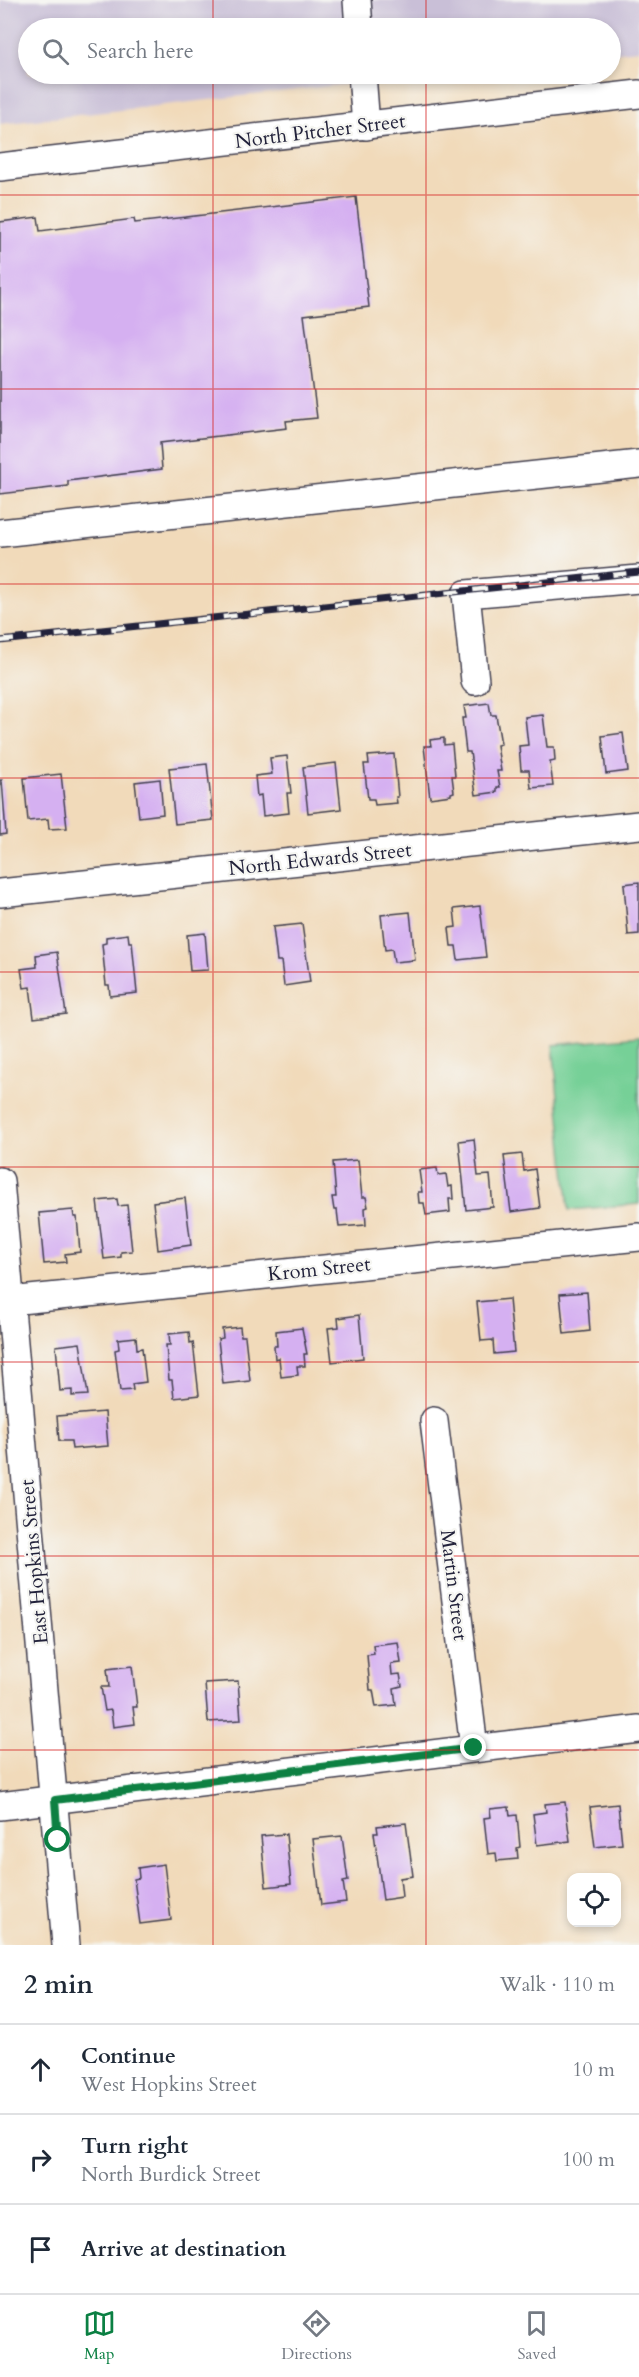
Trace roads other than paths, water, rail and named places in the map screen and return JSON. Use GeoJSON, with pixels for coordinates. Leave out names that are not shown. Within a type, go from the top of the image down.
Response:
{"type":"FeatureCollection","features":[{"type":"Feature","properties":{"kind":"street"},"geometry":{"type":"LineString","coordinates":[[357,0],[358,18]]}},
{"type":"Feature","properties":{"kind":"street"},"geometry":{"type":"LineString","coordinates":[[363,84],[366,126]]}},
{"type":"Feature","properties":{"kind":"street","name":"North Pitcher Street"},"geometry":{"type":"LineString","coordinates":[[0,168],[639,94]]}},
{"type":"Feature","properties":{"kind":"street"},"geometry":{"type":"LineString","coordinates":[[0,533],[639,464]]}},
{"type":"Feature","properties":{"kind":"street"},"geometry":{"type":"LineString","coordinates":[[475,681],[466,594],[639,579]]}},
{"type":"Feature","properties":{"kind":"street","name":"North Edwards Street"},"geometry":{"type":"LineString","coordinates":[[0,893],[639,825]]}},
{"type":"Feature","properties":{"kind":"street","name":"East Hopkins Street"},"geometry":{"type":"LineString","coordinates":[[0,1181],[5,1302],[55,1800],[66,1945]]}},
{"type":"Feature","properties":{"kind":"street","name":"Krom Street"},"geometry":{"type":"LineString","coordinates":[[5,1302],[639,1237]]}},
{"type":"Feature","properties":{"kind":"street","name":"Martin Street"},"geometry":{"type":"LineString","coordinates":[[434,1421],[474,1748]]}},
{"type":"Feature","properties":{"kind":"street"},"geometry":{"type":"LineString","coordinates":[[0,1806],[639,1729]]}},
{"type":"Feature","properties":{"kind":"railway"},"geometry":{"type":"LineString","coordinates":[[0,641],[639,572]]}}]}
